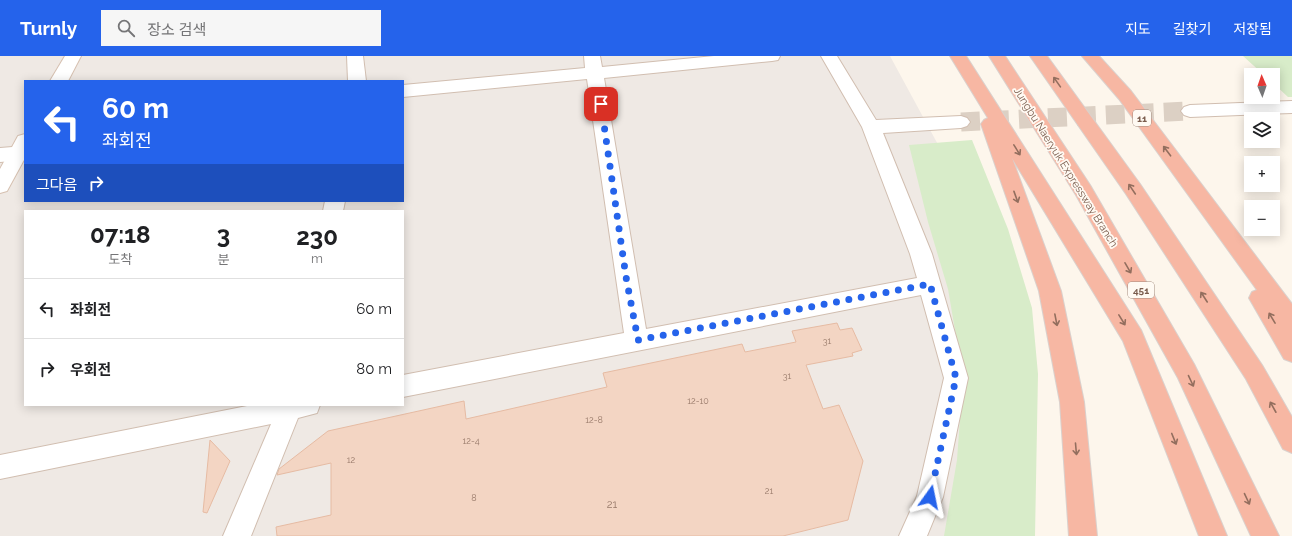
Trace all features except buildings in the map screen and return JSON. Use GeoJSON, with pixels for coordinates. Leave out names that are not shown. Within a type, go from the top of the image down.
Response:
{"type":"FeatureCollection","features":[{"type":"Feature","properties":{"kind":"highway"},"geometry":{"type":"LineString","coordinates":[[958,56],[1133,337],[1213,536]]}},
{"type":"Feature","properties":{"kind":"highway","name":"Jungbu Naeryuk Expressway Branch"},"geometry":{"type":"LineString","coordinates":[[997,56],[1083,190],[1186,371],[1265,536]]}},
{"type":"Feature","properties":{"kind":"highway"},"geometry":{"type":"LineString","coordinates":[[1038,56],[1132,189],[1245,359],[1292,441]]}},
{"type":"Feature","properties":{"kind":"highway","name":"11"},"geometry":{"type":"LineString","coordinates":[[1090,56],[1125,95],[1191,182]]}},
{"type":"Feature","properties":{"kind":"highway"},"geometry":{"type":"LineString","coordinates":[[974,81],[1050,291],[1072,402],[1083,536]]}},
{"type":"Feature","properties":{"kind":"highway"},"geometry":{"type":"LineString","coordinates":[[1191,182],[1292,321]]}},
{"type":"Feature","properties":{"kind":"highway"},"geometry":{"type":"LineString","coordinates":[[1191,182],[1292,352]]}},
{"type":"Feature","properties":{"kind":"street"},"geometry":{"type":"LineString","coordinates":[[60,80],[73,56]]}},
{"type":"Feature","properties":{"kind":"street"},"geometry":{"type":"LineString","coordinates":[[355,56],[357,80]]}},
{"type":"Feature","properties":{"kind":"street"},"geometry":{"type":"LineString","coordinates":[[404,91],[594,64],[772,56]]}},
{"type":"Feature","properties":{"kind":"street"},"geometry":{"type":"LineString","coordinates":[[829,56],[871,127],[922,254],[956,378],[930,497],[913,536]]}},
{"type":"Feature","properties":{"kind":"street"},"geometry":{"type":"LineString","coordinates":[[594,64],[626,277],[638,340]]}},
{"type":"Feature","properties":{"kind":"street"},"geometry":{"type":"LineString","coordinates":[[1190,111],[1292,107]]}},
{"type":"Feature","properties":{"kind":"street"},"geometry":{"type":"LineString","coordinates":[[871,127],[961,122]]}},
{"type":"Feature","properties":{"kind":"street"},"geometry":{"type":"LineString","coordinates":[[0,186],[17,151]]}},
{"type":"Feature","properties":{"kind":"street"},"geometry":{"type":"LineString","coordinates":[[404,386],[930,284]]}},
{"type":"Feature","properties":{"kind":"street"},"geometry":{"type":"LineString","coordinates":[[0,467],[296,406]]}},
{"type":"Feature","properties":{"kind":"street"},"geometry":{"type":"LineString","coordinates":[[237,536],[296,406]]}},
{"type":"Feature","properties":{"kind":"shaded area"},"geometry":{"type":"Polygon","coordinates":[[[0,56],[890,56],[974,211],[1001,536],[0,536],[0,56]]]}},
{"type":"Feature","properties":{"kind":"green space"},"geometry":{"type":"Polygon","coordinates":[[[1243,56],[1292,56],[1292,97],[1288,97],[1280,90],[1280,68],[1256,68],[1243,56]]]}},
{"type":"Feature","properties":{"kind":"green space"},"geometry":{"type":"Polygon","coordinates":[[[972,140],[1008,229],[1032,308],[1038,374],[1035,536],[944,536],[957,460],[963,377],[948,289],[928,222],[909,145],[972,140]]]}},
{"type":"Feature","properties":{"kind":"tunnel"},"geometry":{"type":"LineString","coordinates":[[961,122],[1190,111]]}},
{"type":"Feature","properties":{"kind":"route"},"geometry":{"type":"LineString","coordinates":[[601,104],[626,277],[638,340],[930,284],[956,378],[930,497]]}}]}
